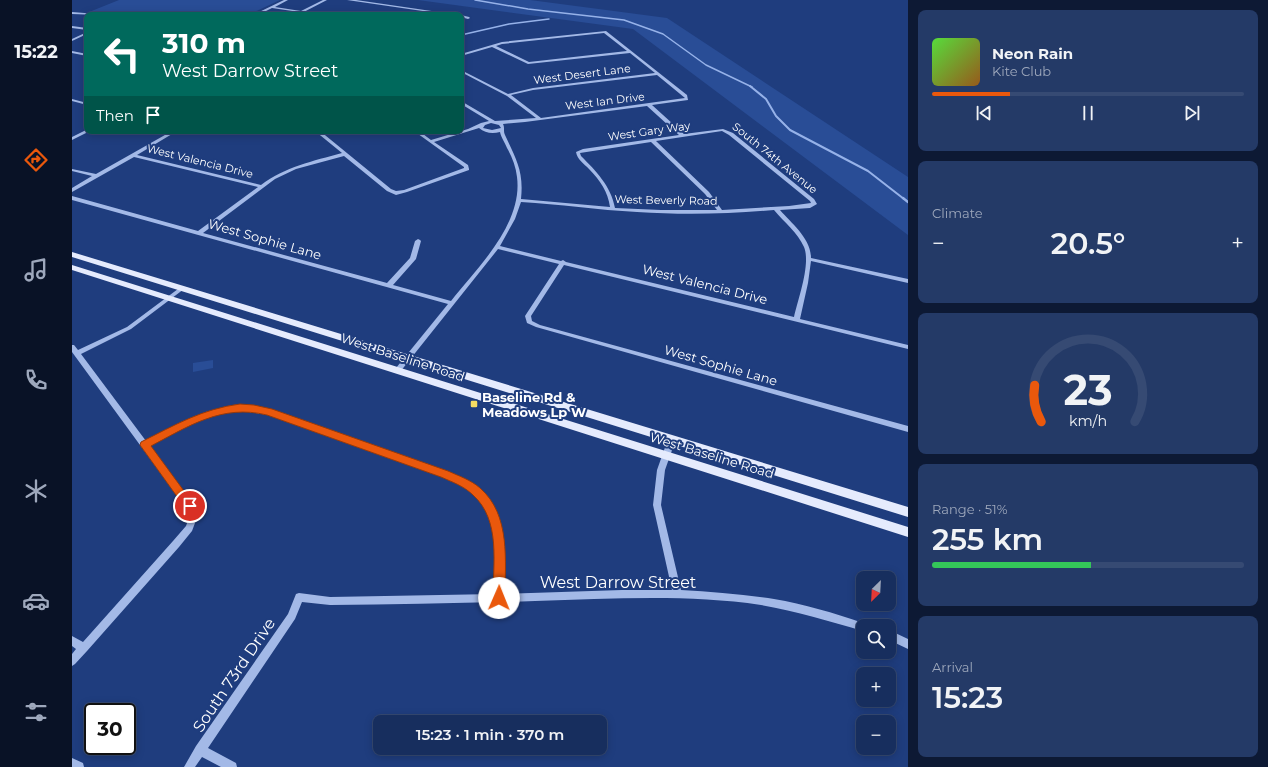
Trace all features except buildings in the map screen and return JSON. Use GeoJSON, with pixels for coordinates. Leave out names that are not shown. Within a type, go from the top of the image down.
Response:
{"type":"FeatureCollection","features":[{"type":"Feature","properties":{"kind":"main road","name":"West Baseline Road"},"geometry":{"type":"LineString","coordinates":[[72,254],[908,512]]}},
{"type":"Feature","properties":{"kind":"main road","name":"West Baseline Road"},"geometry":{"type":"LineString","coordinates":[[72,268],[908,532]]}},
{"type":"Feature","properties":{"kind":"street"},"geometry":{"type":"LineString","coordinates":[[261,12],[286,0]]}},
{"type":"Feature","properties":{"kind":"street"},"geometry":{"type":"LineString","coordinates":[[271,7],[302,12],[326,0]]}},
{"type":"Feature","properties":{"kind":"street"},"geometry":{"type":"LineString","coordinates":[[349,0],[440,12]]}},
{"type":"Feature","properties":{"kind":"street"},"geometry":{"type":"LineString","coordinates":[[72,13],[84,14]]}},
{"type":"Feature","properties":{"kind":"street"},"geometry":{"type":"LineString","coordinates":[[464,17],[468,18]]}},
{"type":"Feature","properties":{"kind":"street"},"geometry":{"type":"LineString","coordinates":[[72,27],[84,29]]}},
{"type":"Feature","properties":{"kind":"street"},"geometry":{"type":"LineString","coordinates":[[464,53],[520,41],[605,32],[659,74]]}},
{"type":"Feature","properties":{"kind":"street"},"geometry":{"type":"LineString","coordinates":[[72,40],[84,35]]}},
{"type":"Feature","properties":{"kind":"street"},"geometry":{"type":"LineString","coordinates":[[493,46],[528,63],[630,52]]}},
{"type":"Feature","properties":{"kind":"street"},"geometry":{"type":"LineString","coordinates":[[72,52],[84,54]]}},
{"type":"Feature","properties":{"kind":"street"},"geometry":{"type":"LineString","coordinates":[[464,73],[508,95],[540,119]]}},
{"type":"Feature","properties":{"kind":"street","name":"West Desert Lane"},"geometry":{"type":"LineString","coordinates":[[508,95],[533,89],[659,74]]}},
{"type":"Feature","properties":{"kind":"street","name":"West Ian Drive"},"geometry":{"type":"LineString","coordinates":[[464,132],[496,122],[525,121],[687,99],[686,96],[659,74]]}},
{"type":"Feature","properties":{"kind":"street"},"geometry":{"type":"LineString","coordinates":[[72,100],[84,103]]}},
{"type":"Feature","properties":{"kind":"street"},"geometry":{"type":"LineString","coordinates":[[398,370],[497,247],[514,216],[518,200],[518,168],[506,143],[503,125],[474,111],[464,104]]}},
{"type":"Feature","properties":{"kind":"street"},"geometry":{"type":"LineString","coordinates":[[649,105],[684,136]]}},
{"type":"Feature","properties":{"kind":"street"},"geometry":{"type":"LineString","coordinates":[[474,111],[482,119],[483,130],[490,132],[506,143]]}},
{"type":"Feature","properties":{"kind":"street","name":"West Ian Drive"},"geometry":{"type":"LineString","coordinates":[[464,134],[490,132],[525,121]]}},
{"type":"Feature","properties":{"kind":"street","name":"West Gary Way"},"geometry":{"type":"LineString","coordinates":[[613,209],[610,194],[607,188],[579,156],[578,152],[723,130]]}},
{"type":"Feature","properties":{"kind":"street","name":"South 74th Avenue"},"geometry":{"type":"LineString","coordinates":[[723,130],[731,134],[812,200],[814,204]]}},
{"type":"Feature","properties":{"kind":"street"},"geometry":{"type":"LineString","coordinates":[[72,139],[84,133]]}},
{"type":"Feature","properties":{"kind":"street"},"geometry":{"type":"LineString","coordinates":[[72,190],[170,134]]}},
{"type":"Feature","properties":{"kind":"street"},"geometry":{"type":"LineString","coordinates":[[321,134],[389,190],[396,193],[413,189],[467,169],[466,166],[420,134]]}},
{"type":"Feature","properties":{"kind":"street"},"geometry":{"type":"LineString","coordinates":[[431,142],[459,134]]}},
{"type":"Feature","properties":{"kind":"street"},"geometry":{"type":"LineString","coordinates":[[652,140],[707,193],[721,212]]}},
{"type":"Feature","properties":{"kind":"street"},"geometry":{"type":"LineString","coordinates":[[198,233],[273,178],[294,168],[345,154]]}},
{"type":"Feature","properties":{"kind":"street","name":"West Valencia Drive"},"geometry":{"type":"LineString","coordinates":[[133,155],[261,186]]}},
{"type":"Feature","properties":{"kind":"street"},"geometry":{"type":"LineString","coordinates":[[72,170],[96,176]]}},
{"type":"Feature","properties":{"kind":"street","name":"West Sophie Lane"},"geometry":{"type":"LineString","coordinates":[[72,198],[452,303]]}},
{"type":"Feature","properties":{"kind":"street","name":"West Beverly Road"},"geometry":{"type":"LineString","coordinates":[[518,200],[613,209],[670,212],[721,212],[776,209],[810,206],[814,204]]}},
{"type":"Feature","properties":{"kind":"street"},"geometry":{"type":"LineString","coordinates":[[776,209],[806,245],[809,254],[797,319]]}},
{"type":"Feature","properties":{"kind":"street"},"geometry":{"type":"LineString","coordinates":[[389,286],[413,259],[418,242]]}},
{"type":"Feature","properties":{"kind":"street","name":"West Valencia Drive"},"geometry":{"type":"LineString","coordinates":[[497,247],[908,347]]}},
{"type":"Feature","properties":{"kind":"street"},"geometry":{"type":"LineString","coordinates":[[809,259],[908,281]]}},
{"type":"Feature","properties":{"kind":"street","name":"West Sophie Lane"},"geometry":{"type":"LineString","coordinates":[[563,262],[528,316],[529,322],[538,326],[908,429]]}},
{"type":"Feature","properties":{"kind":"street"},"geometry":{"type":"LineString","coordinates":[[72,661],[176,544],[189,528],[194,515],[190,506],[75,350],[129,328],[182,288]]}},
{"type":"Feature","properties":{"kind":"street"},"geometry":{"type":"LineString","coordinates":[[144,445],[206,414],[230,408],[254,408],[452,477],[476,491],[485,500],[496,521],[498,534],[499,598]]}},
{"type":"Feature","properties":{"kind":"street"},"geometry":{"type":"LineString","coordinates":[[672,439],[661,470],[657,506],[678,595]]}},
{"type":"Feature","properties":{"kind":"street","name":"West Darrow Street"},"geometry":{"type":"LineString","coordinates":[[299,597],[330,601],[678,595],[759,600],[800,608],[856,624]]}},
{"type":"Feature","properties":{"kind":"street","name":"South 73rd Drive"},"geometry":{"type":"LineString","coordinates":[[189,767],[292,616],[299,597]]}},
{"type":"Feature","properties":{"kind":"street"},"geometry":{"type":"LineString","coordinates":[[896,638],[908,644]]}},
{"type":"Feature","properties":{"kind":"street"},"geometry":{"type":"LineString","coordinates":[[72,641],[84,648]]}},
{"type":"Feature","properties":{"kind":"street"},"geometry":{"type":"LineString","coordinates":[[200,750],[232,767]]}},
{"type":"Feature","properties":{"kind":"street"},"geometry":{"type":"LineString","coordinates":[[72,763],[79,767]]}},
{"type":"Feature","properties":{"kind":"shaded area"},"geometry":{"type":"Polygon","coordinates":[[[119,0],[280,0],[254,12],[89,12],[119,0]]]}},
{"type":"Feature","properties":{"kind":"shaded area"},"geometry":{"type":"Polygon","coordinates":[[[418,0],[530,0],[667,18],[908,177],[908,235],[633,29],[418,0]]]}},
{"type":"Feature","properties":{"kind":"shaded area"},"geometry":{"type":"Polygon","coordinates":[[[213,360],[213,368],[193,372],[193,363],[213,360]]]}},
{"type":"Feature","properties":{"kind":"waterway"},"geometry":{"type":"LineString","coordinates":[[475,0],[528,9],[624,20],[663,34],[706,65],[750,86]]}},
{"type":"Feature","properties":{"kind":"waterway"},"geometry":{"type":"LineString","coordinates":[[464,34],[509,24],[549,19]]}},
{"type":"Feature","properties":{"kind":"waterway"},"geometry":{"type":"LineString","coordinates":[[750,86],[766,99],[776,116],[790,130],[868,171],[904,199]]}},
{"type":"Feature","properties":{"kind":"waterway"},"geometry":{"type":"LineString","coordinates":[[903,198],[908,202]]}},
{"type":"Feature","properties":{"kind":"place","name":"Baseline Rd & Meadows Lp W"},"geometry":{"type":"Point","coordinates":[474,404]}},
{"type":"Feature","properties":{"kind":"route"},"geometry":{"type":"LineString","coordinates":[[190,506],[144,445],[192,420],[220,410],[230,408],[254,408],[269,412],[452,477],[476,491],[485,500],[496,521],[500,580],[499,598]]}}]}
